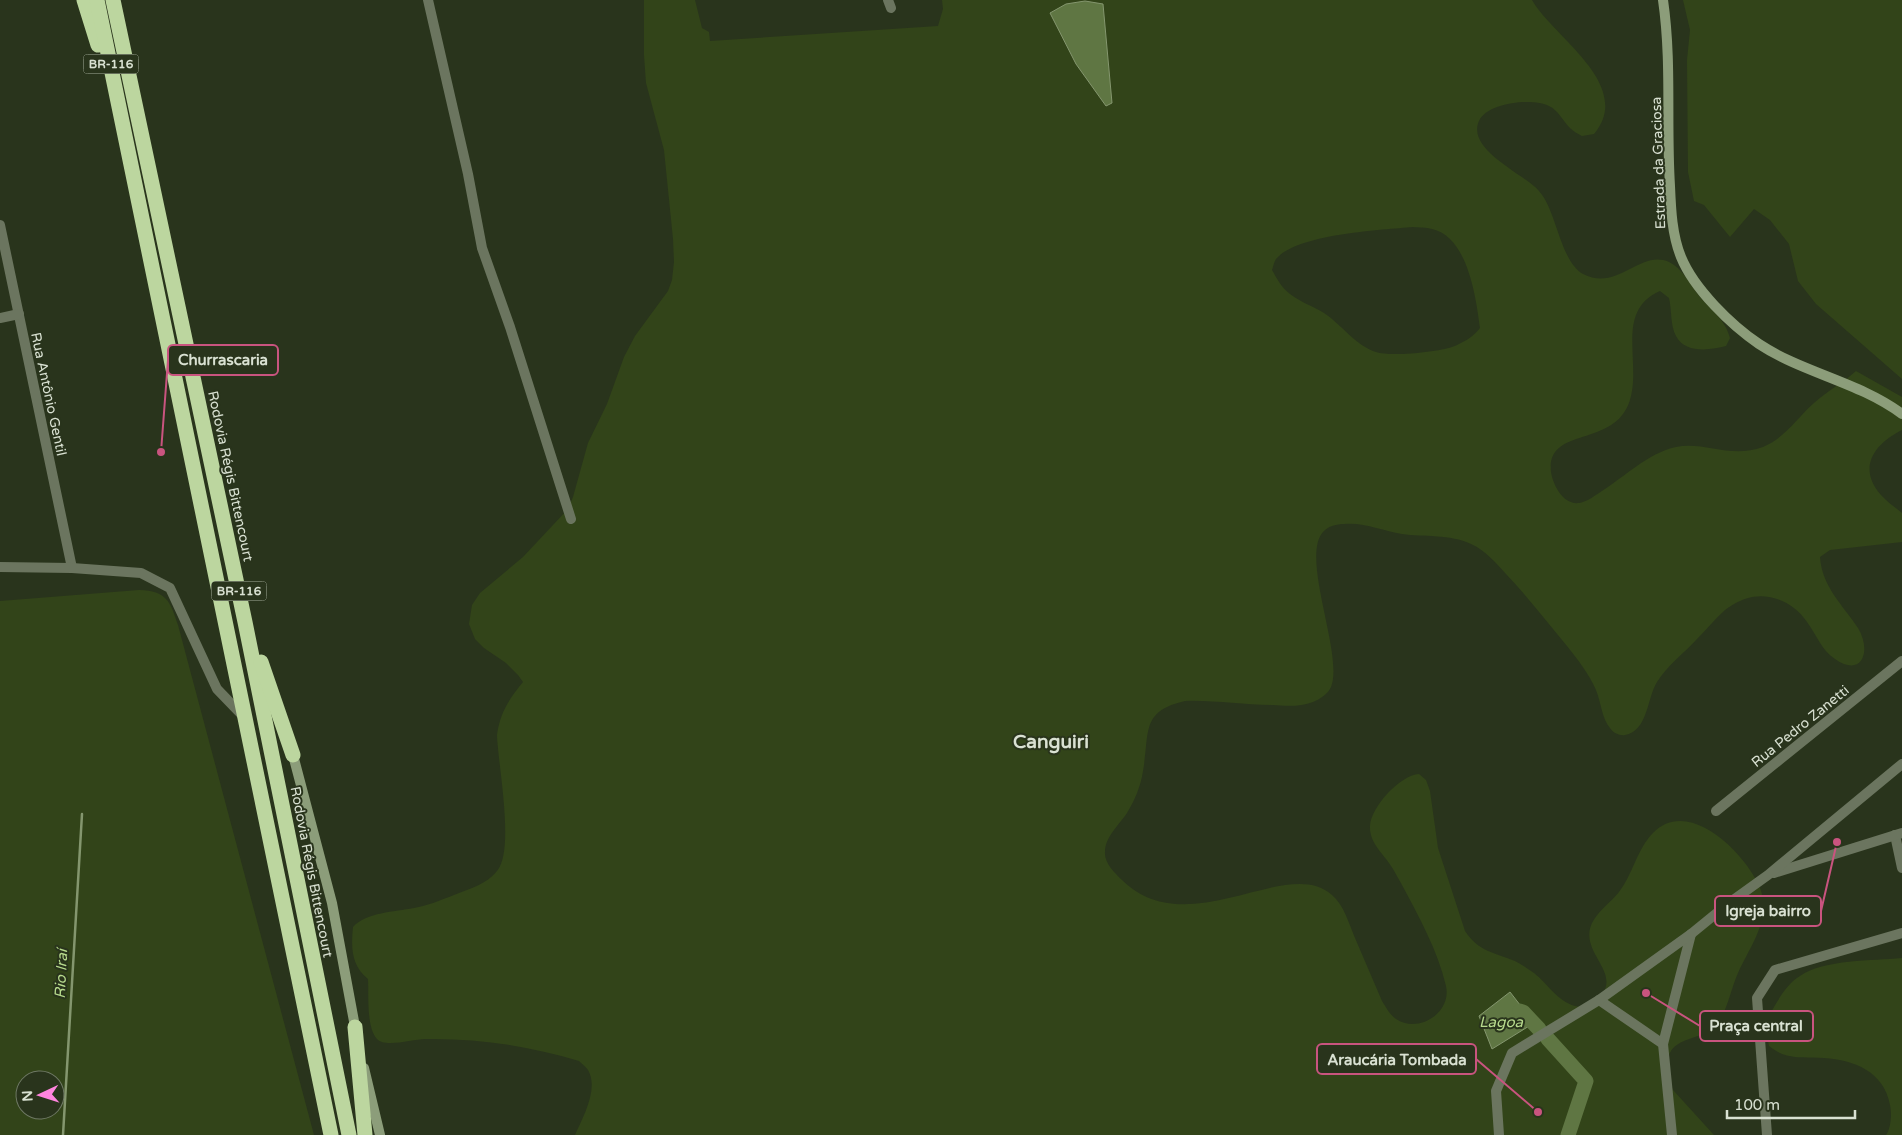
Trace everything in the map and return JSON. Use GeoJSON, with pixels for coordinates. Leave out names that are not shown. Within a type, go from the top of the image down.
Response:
{"type":"FeatureCollection","features":[{"type":"Feature","properties":{"kind":"highway"},"geometry":{"type":"LineString","coordinates":[[84,0],[124,127]]}},
{"type":"Feature","properties":{"kind":"highway","name":"BR-116"},"geometry":{"type":"LineString","coordinates":[[97,0],[331,1135]]}},
{"type":"Feature","properties":{"kind":"highway","name":"Rodovia Régis Bittencourt"},"geometry":{"type":"LineString","coordinates":[[115,0],[123,48],[245,622],[349,1135]]}},
{"type":"Feature","properties":{"kind":"highway"},"geometry":{"type":"LineString","coordinates":[[245,622],[266,674],[293,755]]}},
{"type":"Feature","properties":{"kind":"highway"},"geometry":{"type":"LineString","coordinates":[[355,1027],[364,1135]]}},
{"type":"Feature","properties":{"kind":"main road","name":"Estrada da Graciosa"},"geometry":{"type":"LineString","coordinates":[[1663,0],[1669,84],[1668,158],[1671,203],[1674,238],[1681,258],[1712,302],[1744,333],[1760,345],[1880,399],[1902,414]]}},
{"type":"Feature","properties":{"kind":"main road"},"geometry":{"type":"LineString","coordinates":[[293,755],[332,903],[355,1027],[380,1135]]}},
{"type":"Feature","properties":{"kind":"street"},"geometry":{"type":"LineString","coordinates":[[428,0],[468,174],[482,248],[510,327],[571,519]]}},
{"type":"Feature","properties":{"kind":"street","name":"Rua Antônio Gentil"},"geometry":{"type":"LineString","coordinates":[[0,225],[72,568]]}},
{"type":"Feature","properties":{"kind":"street"},"geometry":{"type":"LineString","coordinates":[[0,318],[19,314]]}},
{"type":"Feature","properties":{"kind":"street"},"geometry":{"type":"LineString","coordinates":[[0,567],[72,568],[141,574],[170,588],[217,689],[246,718]]}},
{"type":"Feature","properties":{"kind":"street","name":"Rua Pedro Zanetti"},"geometry":{"type":"LineString","coordinates":[[1716,811],[1902,662]]}},
{"type":"Feature","properties":{"kind":"street"},"geometry":{"type":"LineString","coordinates":[[1499,1135],[1496,1092],[1512,1053],[1599,1000],[1691,934],[1768,874],[1902,764]]}},
{"type":"Feature","properties":{"kind":"street"},"geometry":{"type":"LineString","coordinates":[[1768,874],[1898,834],[1902,868]]}},
{"type":"Feature","properties":{"kind":"street"},"geometry":{"type":"LineString","coordinates":[[1767,1135],[1757,998],[1775,970],[1902,933]]}},
{"type":"Feature","properties":{"kind":"street"},"geometry":{"type":"LineString","coordinates":[[1672,1135],[1663,1044],[1691,934]]}},
{"type":"Feature","properties":{"kind":"street"},"geometry":{"type":"LineString","coordinates":[[1599,1000],[1663,1044]]}},
{"type":"Feature","properties":{"kind":"shaded area"},"geometry":{"type":"Polygon","coordinates":[[[644,0],[695,0],[702,28],[709,32],[710,41],[938,26],[943,9],[942,0],[1532,0],[1542,14],[1586,62],[1598,80],[1605,98],[1604,116],[1594,134],[1582,136],[1571,129],[1558,113],[1549,106],[1533,102],[1511,103],[1491,110],[1479,121],[1477,132],[1481,142],[1499,160],[1539,191],[1545,200],[1564,247],[1575,268],[1583,274],[1596,278],[1607,278],[1648,261],[1669,262],[1682,272],[1699,296],[1721,320],[1730,338],[1726,346],[1713,349],[1699,349],[1686,346],[1680,342],[1674,332],[1669,298],[1660,291],[1646,299],[1638,310],[1634,323],[1632,337],[1633,382],[1631,396],[1624,413],[1613,424],[1560,447],[1553,457],[1551,472],[1554,483],[1568,501],[1579,503],[1592,498],[1646,460],[1666,450],[1686,446],[1728,451],[1751,450],[1763,447],[1778,438],[1819,399],[1856,371],[1902,397],[1902,430],[1884,442],[1877,450],[1872,458],[1870,475],[1883,498],[1902,513],[1902,542],[1830,550],[1820,557],[1829,587],[1858,628],[1862,637],[1864,653],[1862,659],[1858,664],[1852,665],[1844,664],[1830,656],[1802,616],[1783,601],[1760,596],[1748,598],[1725,610],[1671,665],[1657,682],[1643,721],[1633,732],[1619,735],[1607,724],[1596,690],[1579,662],[1522,592],[1494,561],[1481,550],[1463,541],[1437,536],[1402,534],[1359,524],[1336,525],[1327,528],[1323,532],[1317,545],[1316,563],[1332,653],[1333,672],[1330,690],[1324,696],[1308,704],[1283,706],[1185,701],[1160,711],[1150,726],[1142,776],[1133,803],[1107,841],[1105,856],[1110,868],[1122,880],[1148,898],[1176,904],[1206,902],[1289,884],[1313,885],[1332,895],[1346,915],[1386,1008],[1396,1019],[1414,1024],[1423,1022],[1439,1012],[1444,1005],[1446,986],[1438,960],[1415,909],[1390,864],[1375,844],[1370,832],[1375,810],[1388,793],[1403,780],[1419,774],[1426,780],[1430,791],[1438,848],[1465,931],[1470,938],[1487,951],[1522,965],[1539,977],[1563,1000],[1579,1007],[1587,1006],[1598,1000],[1606,985],[1606,976],[1603,968],[1590,943],[1589,933],[1592,923],[1624,885],[1643,846],[1653,833],[1667,823],[1683,821],[1699,825],[1715,834],[1742,860],[1753,874],[1763,899],[1763,911],[1758,932],[1738,973],[1719,1022],[1713,1029],[1680,1043],[1669,1055],[1668,1065],[1673,1090],[1714,1135],[575,1135],[586,1112],[592,1086],[588,1070],[579,1061],[503,1044],[444,1039],[386,1043],[377,1039],[371,1027],[368,979],[358,968],[353,955],[353,927],[373,915],[424,906],[477,886],[493,876],[502,860],[505,845],[505,827],[497,735],[500,720],[506,707],[513,694],[523,682],[506,663],[484,648],[475,639],[469,624],[472,605],[480,593],[523,557],[568,509],[588,443],[607,404],[624,357],[635,336],[668,291],[672,280],[674,262],[673,239],[664,150],[646,83],[644,0]],[[1413,227],[1340,235],[1302,244],[1276,259],[1272,270],[1282,286],[1290,294],[1324,313],[1355,340],[1376,352],[1403,354],[1452,347],[1468,339],[1480,328],[1473,286],[1468,270],[1454,244],[1444,234],[1430,228],[1413,227]]]}},
{"type":"Feature","properties":{"kind":"shaded area"},"geometry":{"type":"Polygon","coordinates":[[[1683,0],[1902,0],[1902,379],[1816,304],[1798,281],[1789,244],[1770,220],[1754,209],[1730,237],[1704,205],[1694,201],[1688,172],[1687,60],[1690,30],[1683,0]]]}},
{"type":"Feature","properties":{"kind":"shaded area"},"geometry":{"type":"Polygon","coordinates":[[[139,590],[156,593],[162,595],[170,604],[178,625],[314,1135],[0,1135],[0,601],[139,590]]]}},
{"type":"Feature","properties":{"kind":"shaded area"},"geometry":{"type":"Polygon","coordinates":[[[1902,958],[1902,1135],[1886,1135],[1891,1121],[1890,1105],[1882,1084],[1875,1076],[1857,1065],[1835,1059],[1792,1057],[1780,1053],[1769,1046],[1767,1028],[1771,1013],[1784,991],[1796,978],[1810,970],[1835,964],[1902,958]]]}},
{"type":"Feature","properties":{"kind":"water"},"geometry":{"type":"Polygon","coordinates":[[[1085,1],[1103,4],[1112,103],[1106,106],[1076,64],[1050,13],[1066,4],[1085,1]]]}},
{"type":"Feature","properties":{"kind":"water","name":"Lagoa"},"geometry":{"type":"Polygon","coordinates":[[[1510,992],[1534,1023],[1492,1049],[1479,1016],[1510,992]]]}},
{"type":"Feature","properties":{"kind":"waterway","name":"Rio Iraí"},"geometry":{"type":"LineString","coordinates":[[63,1135],[82,814]]}},
{"type":"Feature","properties":{"kind":"waterway"},"geometry":{"type":"LineString","coordinates":[[1520,1011],[1539,1029]]}},
{"type":"Feature","properties":{"kind":"waterway"},"geometry":{"type":"LineString","coordinates":[[1548,1039],[1586,1081],[1568,1135]]}},
{"type":"Feature","properties":{"kind":"place","name":"Churrascaria"},"geometry":{"type":"Point","coordinates":[161,452]}},
{"type":"Feature","properties":{"kind":"place","name":"Igreja bairro"},"geometry":{"type":"Point","coordinates":[1837,842]}},
{"type":"Feature","properties":{"kind":"place","name":"Praça central"},"geometry":{"type":"Point","coordinates":[1646,993]}},
{"type":"Feature","properties":{"kind":"place","name":"Araucária Tombada"},"geometry":{"type":"Point","coordinates":[1538,1112]}},
{"type":"Feature","properties":{"kind":"district","name":"Canguiri"},"geometry":{"type":"Point","coordinates":[1051,741]}}]}
